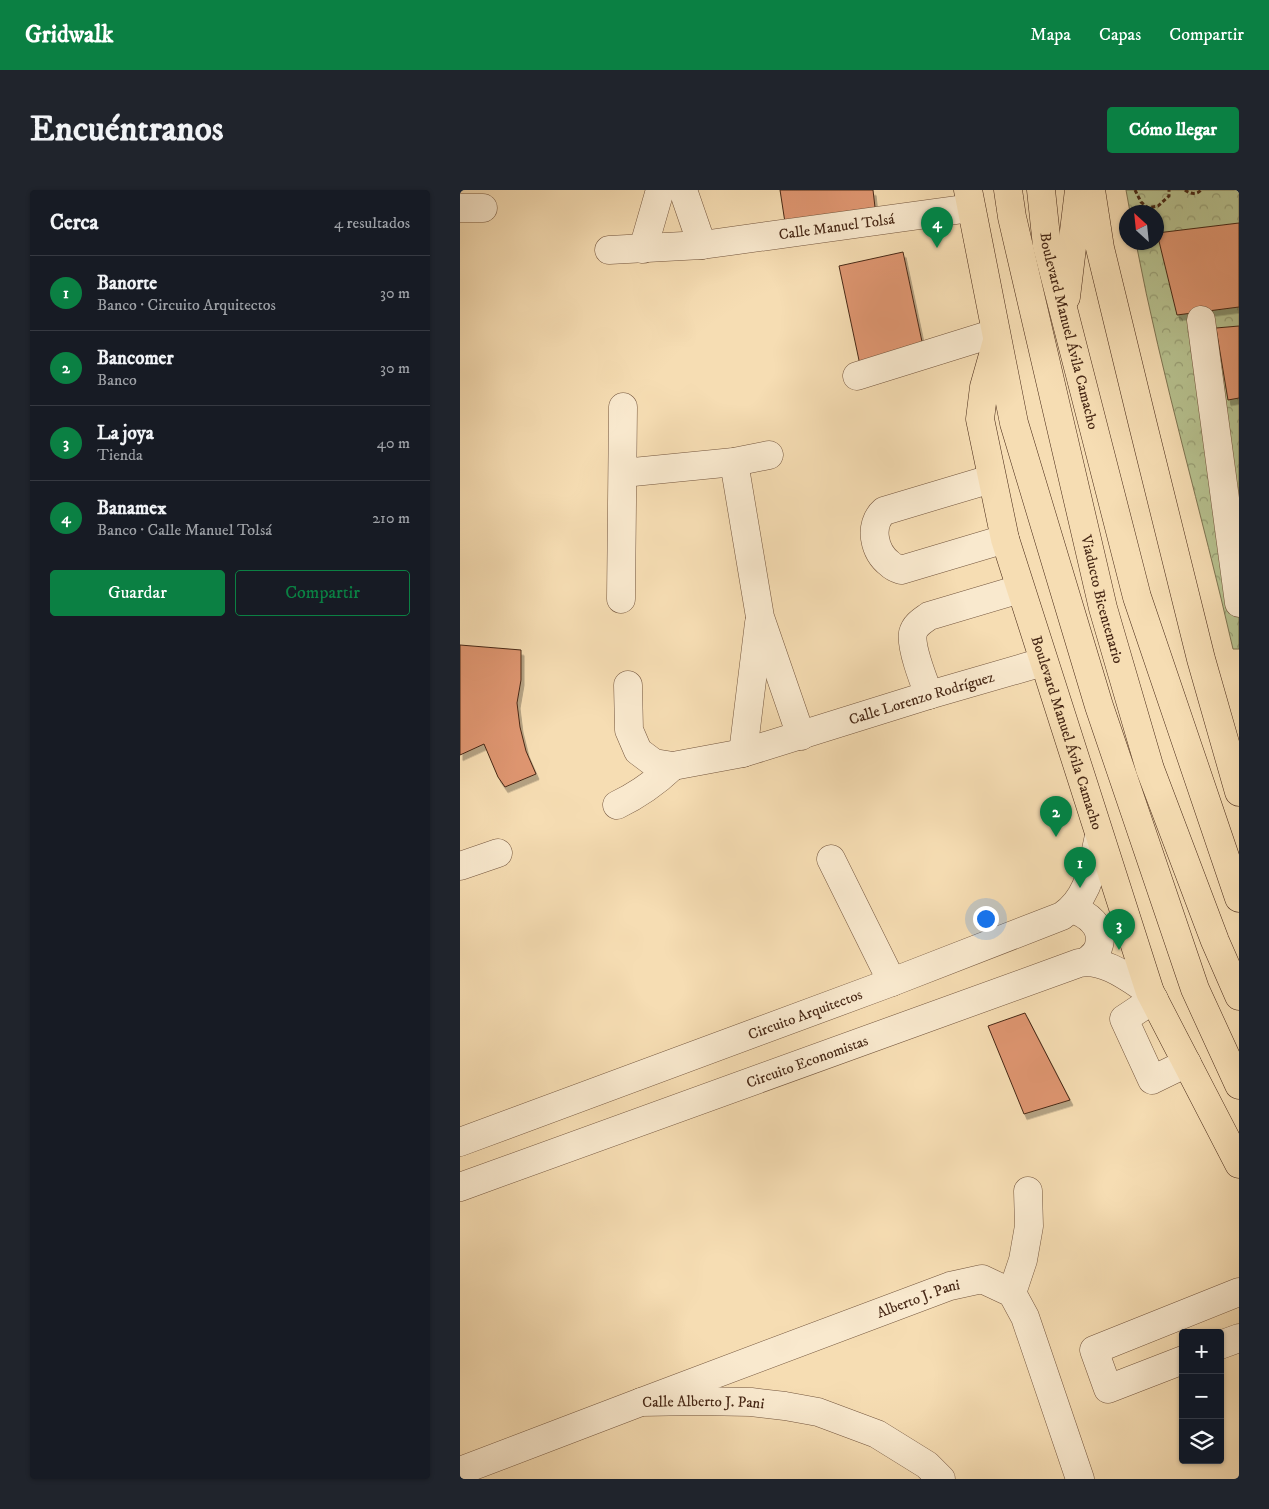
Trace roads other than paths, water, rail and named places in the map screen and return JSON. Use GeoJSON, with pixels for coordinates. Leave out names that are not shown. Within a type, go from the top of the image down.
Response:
{"type":"FeatureCollection","features":[{"type":"Feature","properties":{"kind":"main road","name":"Viaducto Bicentenario"},"geometry":{"type":"LineString","coordinates":[[1008,190],[1014,227],[1103,608],[1150,769],[1239,996]]}},
{"type":"Feature","properties":{"kind":"main road","name":"Boulevard Manuel Ávila Camacho"},"geometry":{"type":"LineString","coordinates":[[1041,190],[1047,246],[1137,596],[1239,898]]}},
{"type":"Feature","properties":{"kind":"main road"},"geometry":{"type":"LineString","coordinates":[[1064,314],[1079,190]]}},
{"type":"Feature","properties":{"kind":"main road"},"geometry":{"type":"LineString","coordinates":[[1092,190],[1100,248],[1201,659],[1239,789]]}},
{"type":"Feature","properties":{"kind":"main road","name":"Boulevard Manuel Ávila Camacho"},"geometry":{"type":"LineString","coordinates":[[969,199],[1014,423],[1099,706],[1195,990],[1239,1085]]}},
{"type":"Feature","properties":{"kind":"main road","name":"Boulevard Manuel Ávila Camacho"},"geometry":{"type":"LineString","coordinates":[[996,337],[984,387],[980,419],[1005,540],[1152,996],[1239,1164]]}},
{"type":"Feature","properties":{"kind":"street"},"geometry":{"type":"LineString","coordinates":[[643,249],[660,190]]}},
{"type":"Feature","properties":{"kind":"street"},"geometry":{"type":"LineString","coordinates":[[683,190],[702,244]]}},
{"type":"Feature","properties":{"kind":"street","name":"Calle Manuel Tolsá"},"geometry":{"type":"LineString","coordinates":[[609,250],[702,244],[969,199]]}},
{"type":"Feature","properties":{"kind":"street"},"geometry":{"type":"LineString","coordinates":[[1201,320],[1239,603]]}},
{"type":"Feature","properties":{"kind":"street"},"geometry":{"type":"LineString","coordinates":[[857,376],[996,337]]}},
{"type":"Feature","properties":{"kind":"street"},"geometry":{"type":"LineString","coordinates":[[621,599],[623,407]]}},
{"type":"Feature","properties":{"kind":"street"},"geometry":{"type":"LineString","coordinates":[[623,473],[734,462],[769,455]]}},
{"type":"Feature","properties":{"kind":"street"},"geometry":{"type":"LineString","coordinates":[[734,462],[760,617],[801,736]]}},
{"type":"Feature","properties":{"kind":"street"},"geometry":{"type":"LineString","coordinates":[[992,479],[884,511],[877,517],[874,530],[875,541],[880,553],[890,564],[901,570],[1005,540]]}},
{"type":"Feature","properties":{"kind":"street"},"geometry":{"type":"LineString","coordinates":[[928,695],[913,644],[913,633],[918,622],[929,616],[1020,589]]}},
{"type":"Feature","properties":{"kind":"street"},"geometry":{"type":"LineString","coordinates":[[743,753],[760,617]]}},
{"type":"Feature","properties":{"kind":"street","name":"Calle Lorenzo Rodríguez"},"geometry":{"type":"LineString","coordinates":[[628,685],[629,730],[638,751],[654,762],[673,766],[743,753],[928,695],[1043,662]]}},
{"type":"Feature","properties":{"kind":"street"},"geometry":{"type":"LineString","coordinates":[[617,805],[637,795],[656,782],[673,766]]}},
{"type":"Feature","properties":{"kind":"street","name":"Circuito Arquitectos"},"geometry":{"type":"LineString","coordinates":[[460,1141],[892,982],[1062,916],[1072,909],[1084,894],[1099,836]]}},
{"type":"Feature","properties":{"kind":"street"},"geometry":{"type":"LineString","coordinates":[[460,866],[498,853]]}},
{"type":"Feature","properties":{"kind":"street"},"geometry":{"type":"LineString","coordinates":[[831,859],[892,982]]}},
{"type":"Feature","properties":{"kind":"street"},"geometry":{"type":"LineString","coordinates":[[1072,909],[1089,916],[1098,929],[1099,945],[1095,953],[1087,961],[1120,973],[1152,996],[1124,1019],[1152,1080],[1187,1063]]}},
{"type":"Feature","properties":{"kind":"street","name":"Circuito Economistas"},"geometry":{"type":"LineString","coordinates":[[460,1186],[1087,961]]}},
{"type":"Feature","properties":{"kind":"street"},"geometry":{"type":"LineString","coordinates":[[1028,1191],[1029,1226],[1024,1260],[1012,1293],[1025,1317],[1080,1479]]}},
{"type":"Feature","properties":{"kind":"street","name":"Alberto J. Pani"},"geometry":{"type":"LineString","coordinates":[[640,1402],[950,1286],[982,1279],[1012,1293]]}},
{"type":"Feature","properties":{"kind":"street"},"geometry":{"type":"LineString","coordinates":[[1179,1362],[1108,1389],[1094,1350],[1239,1292]]}},
{"type":"Feature","properties":{"kind":"street"},"geometry":{"type":"LineString","coordinates":[[1224,1344],[1239,1338]]}},
{"type":"Feature","properties":{"kind":"street","name":"Calle Alberto J. Pani"},"geometry":{"type":"LineString","coordinates":[[460,1471],[640,1402],[751,1402],[818,1412],[877,1434],[927,1465],[941,1479]]}},
{"type":"Feature","properties":{"kind":"place","name":"Banamex"},"geometry":{"type":"Point","coordinates":[937,248]}},
{"type":"Feature","properties":{"kind":"place","name":"Bancomer"},"geometry":{"type":"Point","coordinates":[1056,837]}},
{"type":"Feature","properties":{"kind":"place","name":"Banorte"},"geometry":{"type":"Point","coordinates":[1080,888]}},
{"type":"Feature","properties":{"kind":"place","name":"La joya"},"geometry":{"type":"Point","coordinates":[1119,950]}}]}
